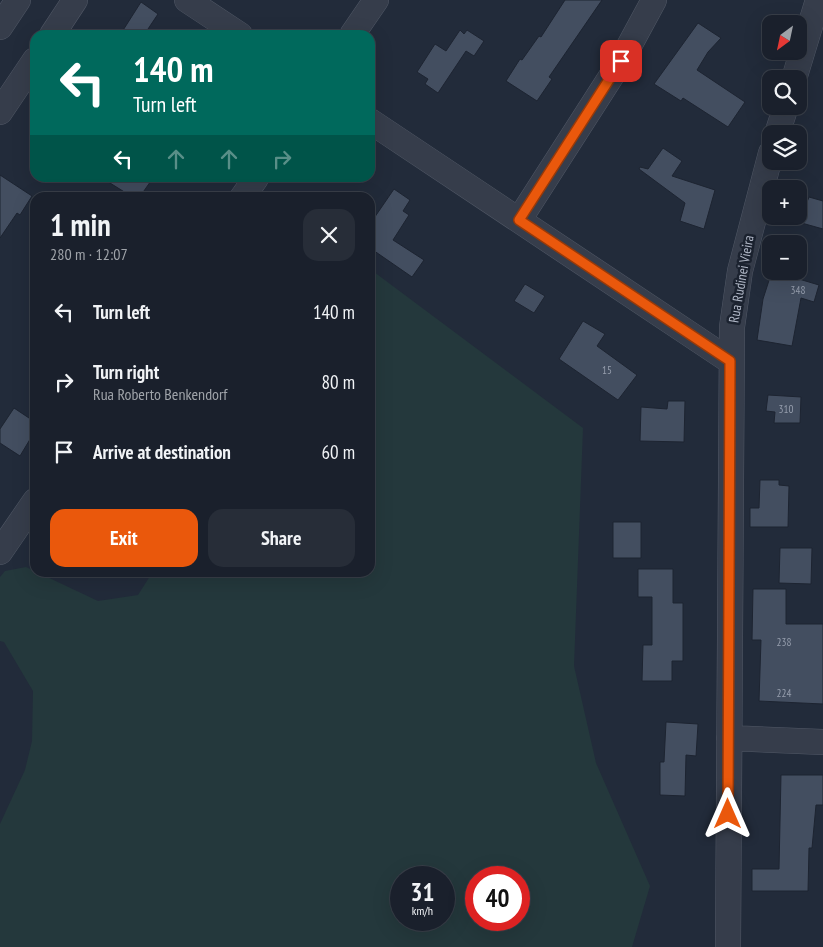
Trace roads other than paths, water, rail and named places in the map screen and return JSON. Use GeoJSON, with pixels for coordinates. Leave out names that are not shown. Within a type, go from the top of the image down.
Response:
{"type":"FeatureCollection","features":[{"type":"Feature","properties":{"kind":"street"},"geometry":{"type":"LineString","coordinates":[[0,27],[18,0]]}},
{"type":"Feature","properties":{"kind":"street"},"geometry":{"type":"LineString","coordinates":[[55,30],[75,0]]}},
{"type":"Feature","properties":{"kind":"street"},"geometry":{"type":"LineString","coordinates":[[188,0],[233,30]]}},
{"type":"Feature","properties":{"kind":"street"},"geometry":{"type":"LineString","coordinates":[[355,30],[376,0]]}},
{"type":"Feature","properties":{"kind":"street"},"geometry":{"type":"LineString","coordinates":[[519,220],[621,61],[654,0]]}},
{"type":"Feature","properties":{"kind":"street"},"geometry":{"type":"LineString","coordinates":[[797,70],[818,0]]}},
{"type":"Feature","properties":{"kind":"street"},"geometry":{"type":"LineString","coordinates":[[0,112],[30,67]]}},
{"type":"Feature","properties":{"kind":"street"},"geometry":{"type":"LineString","coordinates":[[375,124],[730,361]]}},
{"type":"Feature","properties":{"kind":"street","name":"Rua Rudinei Vieira"},"geometry":{"type":"LineString","coordinates":[[728,947],[730,361],[736,289],[767,170]]}},
{"type":"Feature","properties":{"kind":"street"},"geometry":{"type":"LineString","coordinates":[[0,552],[30,508]]}},
{"type":"Feature","properties":{"kind":"street"},"geometry":{"type":"LineString","coordinates":[[728,738],[823,742]]}}]}
